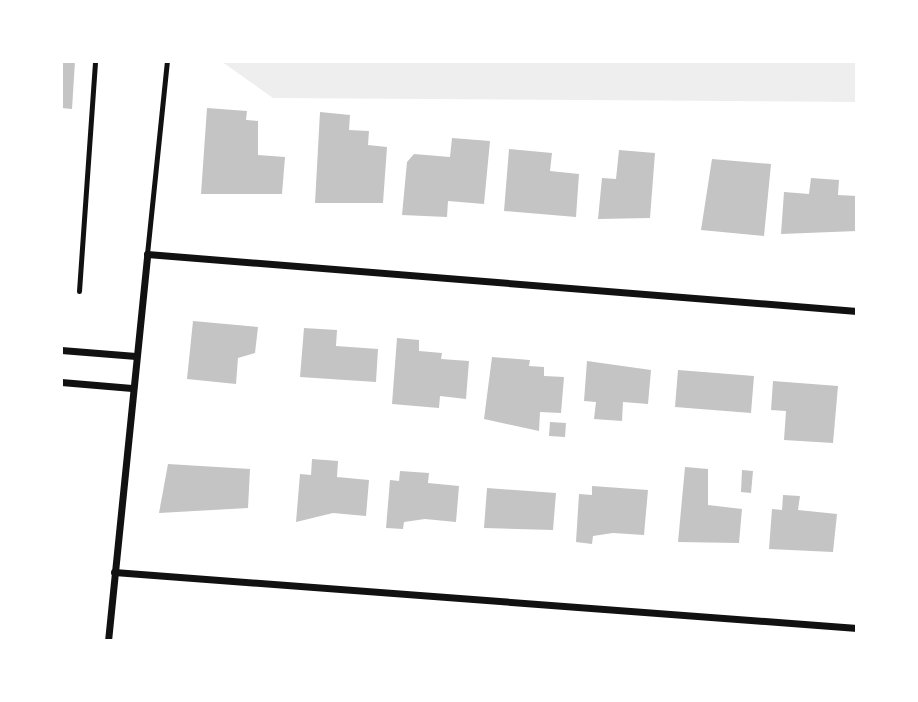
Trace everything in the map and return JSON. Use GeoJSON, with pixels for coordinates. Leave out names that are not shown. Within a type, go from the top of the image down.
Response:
{"type":"FeatureCollection","features":[{"type":"Feature","properties":{"kind":"street"},"geometry":{"type":"LineString","coordinates":[[108,641],[147,254],[857,311]]}},
{"type":"Feature","properties":{"kind":"street"},"geometry":{"type":"LineString","coordinates":[[61,350],[136,356]]}},
{"type":"Feature","properties":{"kind":"street"},"geometry":{"type":"LineString","coordinates":[[61,382],[132,388]]}},
{"type":"Feature","properties":{"kind":"street"},"geometry":{"type":"LineString","coordinates":[[114,572],[857,628]]}},
{"type":"Feature","properties":{"kind":"lane"},"geometry":{"type":"LineString","coordinates":[[79,291],[95,61]]}},
{"type":"Feature","properties":{"kind":"lane"},"geometry":{"type":"LineString","coordinates":[[147,254],[167,61]]}},
{"type":"Feature","properties":{"kind":"shaded area"},"geometry":{"type":"Polygon","coordinates":[[[221,61],[857,61],[857,102],[273,98],[221,61]]]}},
{"type":"Feature","properties":{"kind":"building"},"geometry":{"type":"Polygon","coordinates":[[[61,61],[75,61],[72,109],[61,108],[61,61]]]}},
{"type":"Feature","properties":{"kind":"building"},"geometry":{"type":"Polygon","coordinates":[[[207,108],[247,111],[246,120],[258,121],[258,155],[285,157],[282,194],[201,194],[207,108]]]}},
{"type":"Feature","properties":{"kind":"building"},"geometry":{"type":"Polygon","coordinates":[[[320,112],[350,115],[349,130],[369,131],[368,145],[387,147],[383,203],[315,203],[320,112]]]}},
{"type":"Feature","properties":{"kind":"building"},"geometry":{"type":"Polygon","coordinates":[[[452,138],[490,141],[484,204],[448,201],[447,217],[402,215],[407,162],[414,154],[450,157],[452,138]]]}},
{"type":"Feature","properties":{"kind":"building"},"geometry":{"type":"Polygon","coordinates":[[[509,149],[552,153],[550,171],[579,174],[576,217],[504,211],[509,149]]]}},
{"type":"Feature","properties":{"kind":"building"},"geometry":{"type":"Polygon","coordinates":[[[619,150],[655,153],[650,218],[598,219],[602,178],[616,179],[619,150]]]}},
{"type":"Feature","properties":{"kind":"building"},"geometry":{"type":"Polygon","coordinates":[[[712,159],[771,164],[764,236],[701,230],[712,159]]]}},
{"type":"Feature","properties":{"kind":"building"},"geometry":{"type":"Polygon","coordinates":[[[811,178],[839,180],[838,195],[857,196],[857,231],[781,234],[784,192],[809,194],[811,178]]]}},
{"type":"Feature","properties":{"kind":"building"},"geometry":{"type":"Polygon","coordinates":[[[193,321],[258,327],[255,353],[238,358],[236,384],[187,379],[193,321]]]}},
{"type":"Feature","properties":{"kind":"building"},"geometry":{"type":"Polygon","coordinates":[[[304,328],[337,330],[336,346],[378,349],[376,382],[300,377],[304,328]]]}},
{"type":"Feature","properties":{"kind":"building"},"geometry":{"type":"Polygon","coordinates":[[[397,338],[419,340],[419,351],[442,353],[441,359],[469,361],[466,399],[440,396],[439,408],[392,404],[397,338]]]}},
{"type":"Feature","properties":{"kind":"building"},"geometry":{"type":"Polygon","coordinates":[[[492,357],[530,360],[529,366],[544,367],[544,376],[564,377],[561,413],[540,412],[539,431],[484,419],[492,357]]]}},
{"type":"Feature","properties":{"kind":"building"},"geometry":{"type":"Polygon","coordinates":[[[587,361],[651,370],[648,404],[623,402],[622,421],[594,419],[596,402],[584,401],[587,361]]]}},
{"type":"Feature","properties":{"kind":"building"},"geometry":{"type":"Polygon","coordinates":[[[678,370],[754,376],[751,413],[675,407],[678,370]]]}},
{"type":"Feature","properties":{"kind":"building"},"geometry":{"type":"Polygon","coordinates":[[[773,381],[838,386],[833,443],[784,440],[786,411],[771,410],[773,381]]]}},
{"type":"Feature","properties":{"kind":"building"},"geometry":{"type":"Polygon","coordinates":[[[550,422],[566,423],[565,437],[549,436],[550,422]]]}},
{"type":"Feature","properties":{"kind":"building"},"geometry":{"type":"Polygon","coordinates":[[[312,459],[338,461],[337,477],[369,480],[366,516],[333,513],[296,522],[300,474],[311,475],[312,459]]]}},
{"type":"Feature","properties":{"kind":"building"},"geometry":{"type":"Polygon","coordinates":[[[168,464],[250,469],[248,508],[159,513],[168,464]]]}},
{"type":"Feature","properties":{"kind":"building"},"geometry":{"type":"Polygon","coordinates":[[[685,467],[708,469],[708,505],[742,509],[739,543],[678,542],[685,467]]]}},
{"type":"Feature","properties":{"kind":"building"},"geometry":{"type":"Polygon","coordinates":[[[742,470],[753,471],[751,493],[741,492],[742,470]]]}},
{"type":"Feature","properties":{"kind":"building"},"geometry":{"type":"Polygon","coordinates":[[[400,471],[429,473],[428,483],[459,486],[456,522],[425,519],[404,522],[403,529],[386,528],[390,480],[399,481],[400,471]]]}},
{"type":"Feature","properties":{"kind":"building"},"geometry":{"type":"Polygon","coordinates":[[[592,486],[648,490],[644,535],[613,533],[593,536],[592,544],[576,542],[579,494],[592,495],[592,486]]]}},
{"type":"Feature","properties":{"kind":"building"},"geometry":{"type":"Polygon","coordinates":[[[487,488],[556,493],[553,530],[484,528],[487,488]]]}},
{"type":"Feature","properties":{"kind":"building"},"geometry":{"type":"Polygon","coordinates":[[[783,495],[800,496],[798,510],[837,514],[833,552],[769,549],[772,509],[782,510],[783,495]]]}}]}
